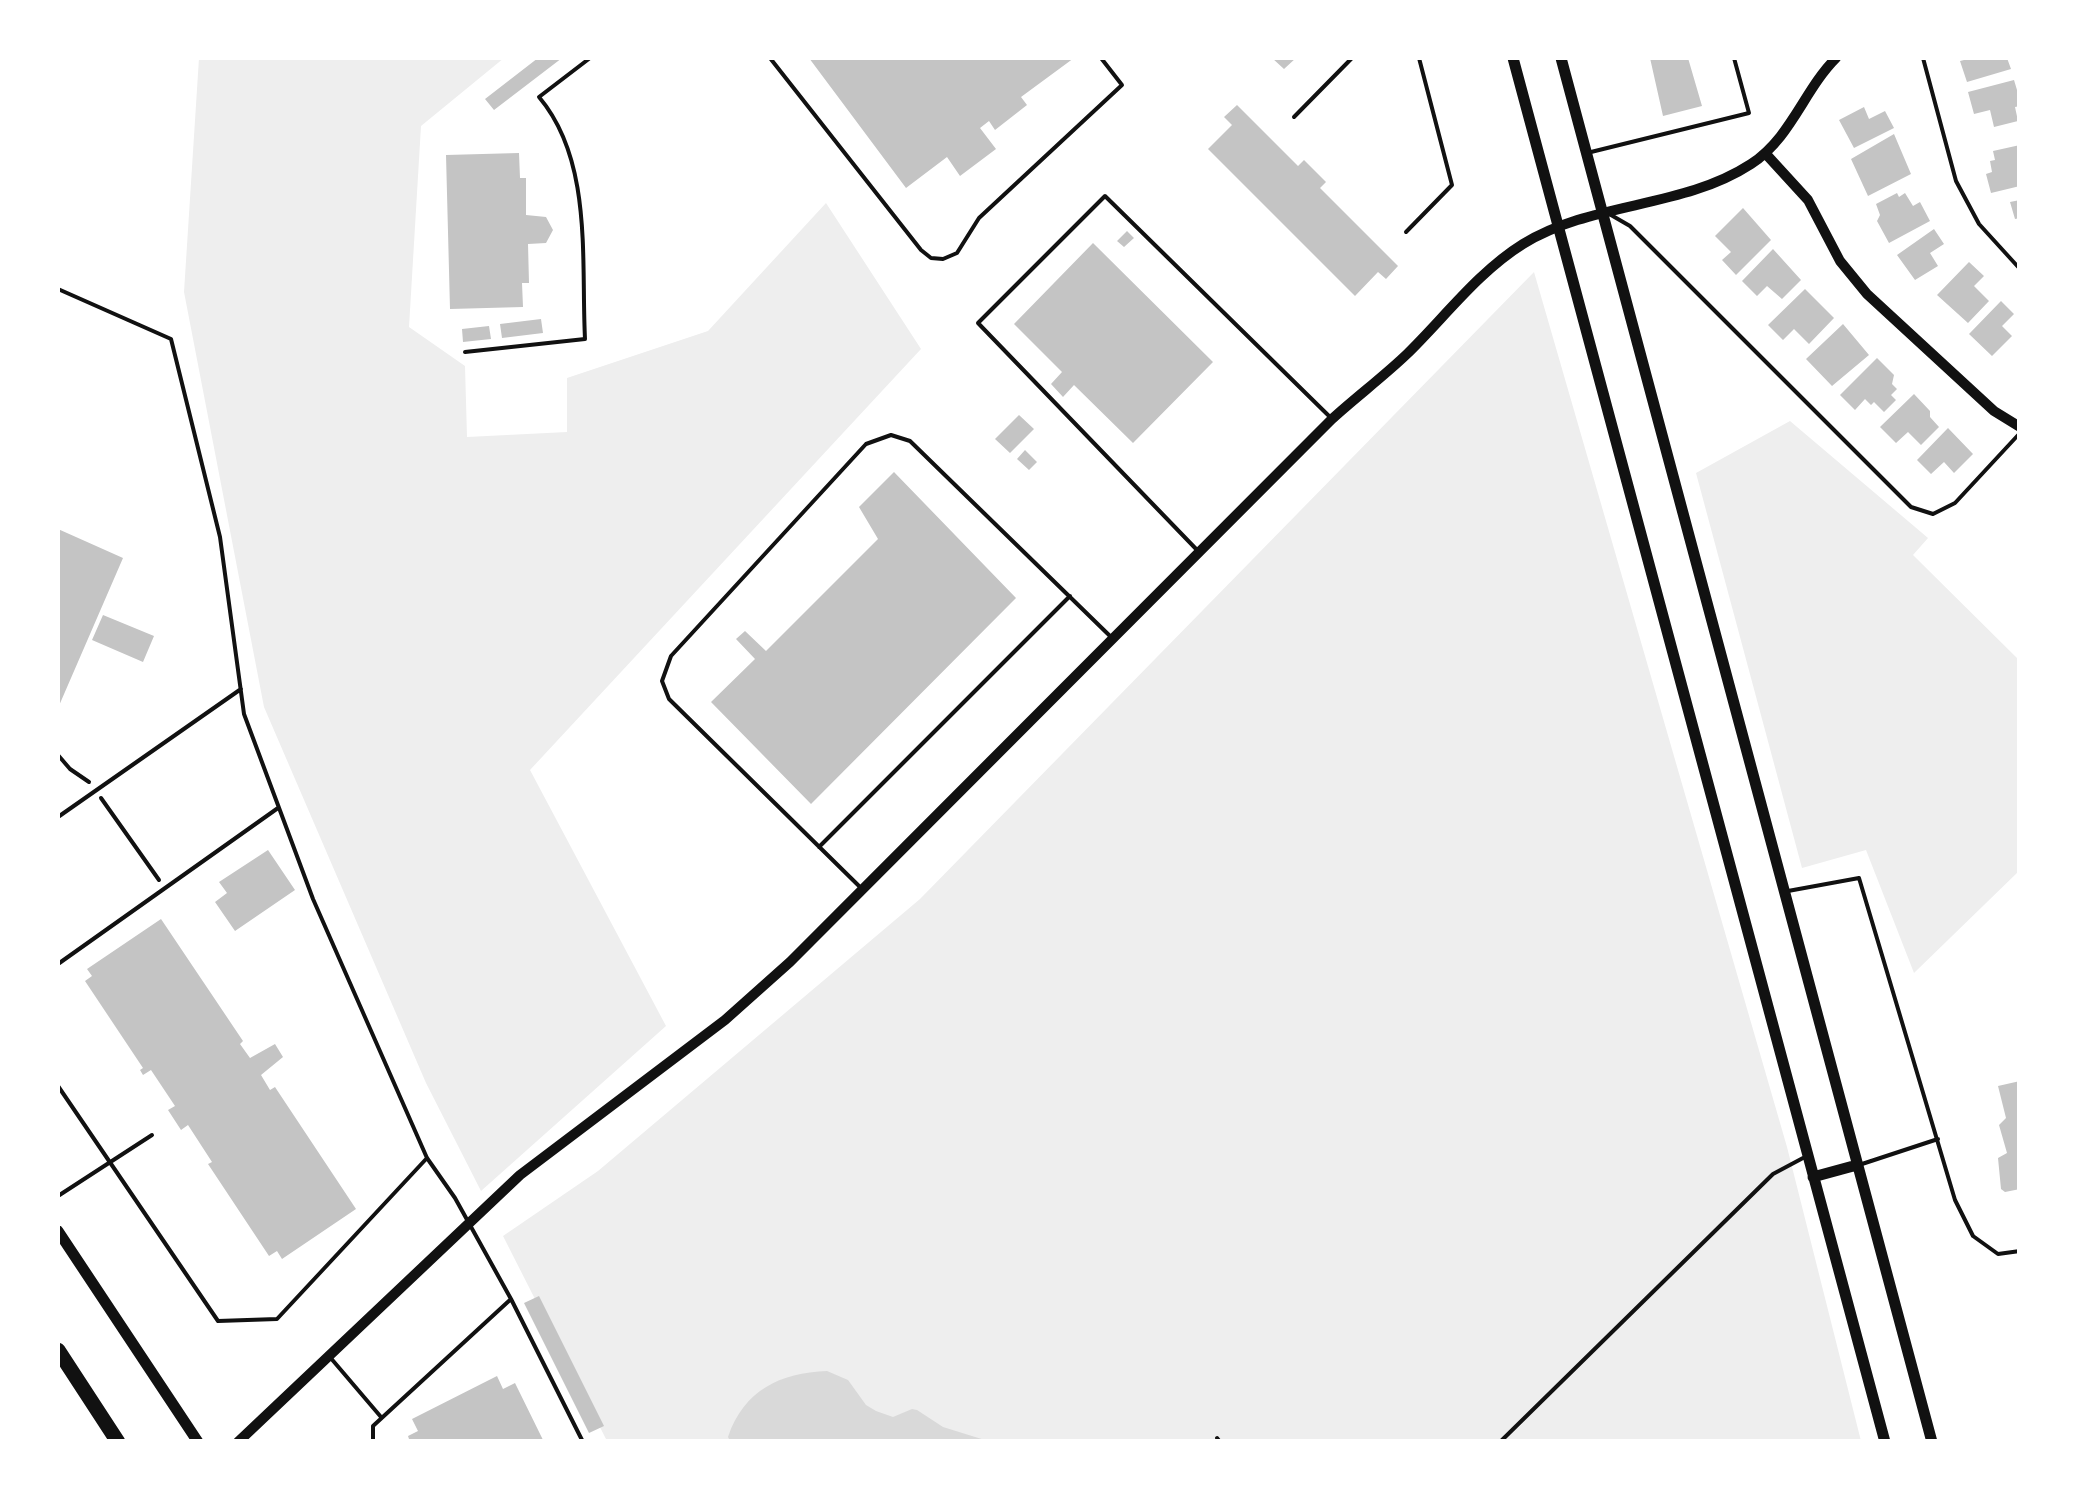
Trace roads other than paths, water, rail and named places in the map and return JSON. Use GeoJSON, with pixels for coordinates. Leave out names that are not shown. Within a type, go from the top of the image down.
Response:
{"type":"FeatureCollection","features":[{"type":"Feature","properties":{"kind":"highway"},"geometry":{"type":"LineString","coordinates":[[58,1350],[118,1442]]}},
{"type":"Feature","properties":{"kind":"main road"},"geometry":{"type":"LineString","coordinates":[[1514,58],[1886,1442]]}},
{"type":"Feature","properties":{"kind":"main road"},"geometry":{"type":"LineString","coordinates":[[1562,58],[1932,1442]]}},
{"type":"Feature","properties":{"kind":"main road"},"geometry":{"type":"LineString","coordinates":[[1813,1178],[1857,1166]]}},
{"type":"Feature","properties":{"kind":"main road"},"geometry":{"type":"LineString","coordinates":[[58,1231],[198,1442]]}},
{"type":"Feature","properties":{"kind":"street"},"geometry":{"type":"LineString","coordinates":[[238,1442],[520,1175],[726,1020],[862,890],[1332,419],[1404,357],[1500,261],[1557,225],[1715,182],[1765,153],[1785,131],[1822,71],[1836,58]]}},
{"type":"Feature","properties":{"kind":"street"},"geometry":{"type":"LineString","coordinates":[[1765,153],[1808,200],[1840,261],[1867,294],[1994,412],[2020,430]]}},
{"type":"Feature","properties":{"kind":"lane"},"geometry":{"type":"LineString","coordinates":[[464,352],[585,340],[578,176],[558,119],[540,97],[590,58]]}},
{"type":"Feature","properties":{"kind":"lane"},"geometry":{"type":"LineString","coordinates":[[770,58],[921,250],[931,258],[943,259],[957,253],[979,218],[1122,85],[1102,58]]}},
{"type":"Feature","properties":{"kind":"lane"},"geometry":{"type":"LineString","coordinates":[[1294,118],[1352,58]]}},
{"type":"Feature","properties":{"kind":"lane"},"geometry":{"type":"LineString","coordinates":[[1406,232],[1452,186],[1418,58]]}},
{"type":"Feature","properties":{"kind":"lane"},"geometry":{"type":"LineString","coordinates":[[1587,153],[1749,112],[1734,58]]}},
{"type":"Feature","properties":{"kind":"lane"},"geometry":{"type":"LineString","coordinates":[[1923,58],[1956,181],[1979,224],[2020,269]]}},
{"type":"Feature","properties":{"kind":"lane"},"geometry":{"type":"LineString","coordinates":[[1200,552],[978,324],[990,311],[1105,196],[1332,419]]}},
{"type":"Feature","properties":{"kind":"lane"},"geometry":{"type":"LineString","coordinates":[[1602,211],[1630,226],[1912,508],[1933,514],[1955,502],[2020,430]]}},
{"type":"Feature","properties":{"kind":"lane"},"geometry":{"type":"LineString","coordinates":[[58,289],[171,340],[220,537],[244,714],[314,899],[427,1158],[456,1198],[583,1442]]}},
{"type":"Feature","properties":{"kind":"lane"},"geometry":{"type":"LineString","coordinates":[[862,890],[669,699],[662,681],[671,656],[866,444],[891,435],[910,442],[1113,639]]}},
{"type":"Feature","properties":{"kind":"lane"},"geometry":{"type":"LineString","coordinates":[[819,847],[1070,596]]}},
{"type":"Feature","properties":{"kind":"lane"},"geometry":{"type":"LineString","coordinates":[[58,817],[241,689]]}},
{"type":"Feature","properties":{"kind":"lane"},"geometry":{"type":"LineString","coordinates":[[58,964],[280,808]]}},
{"type":"Feature","properties":{"kind":"lane"},"geometry":{"type":"LineString","coordinates":[[1784,892],[1859,878],[1955,1200],[1973,1236],[1998,1254],[2020,1250]]}},
{"type":"Feature","properties":{"kind":"lane"},"geometry":{"type":"LineString","coordinates":[[58,1086],[218,1322],[277,1319],[427,1158]]}},
{"type":"Feature","properties":{"kind":"lane"},"geometry":{"type":"LineString","coordinates":[[58,1196],[152,1135]]}},
{"type":"Feature","properties":{"kind":"lane"},"geometry":{"type":"LineString","coordinates":[[1857,1166],[1939,1139]]}},
{"type":"Feature","properties":{"kind":"lane"},"geometry":{"type":"LineString","coordinates":[[1500,1442],[1773,1174],[1808,1156]]}},
{"type":"Feature","properties":{"kind":"lane"},"geometry":{"type":"LineString","coordinates":[[373,1442],[372,1426],[511,1299]]}},
{"type":"Feature","properties":{"kind":"lane"},"geometry":{"type":"LineString","coordinates":[[328,1355],[382,1417]]}}]}
